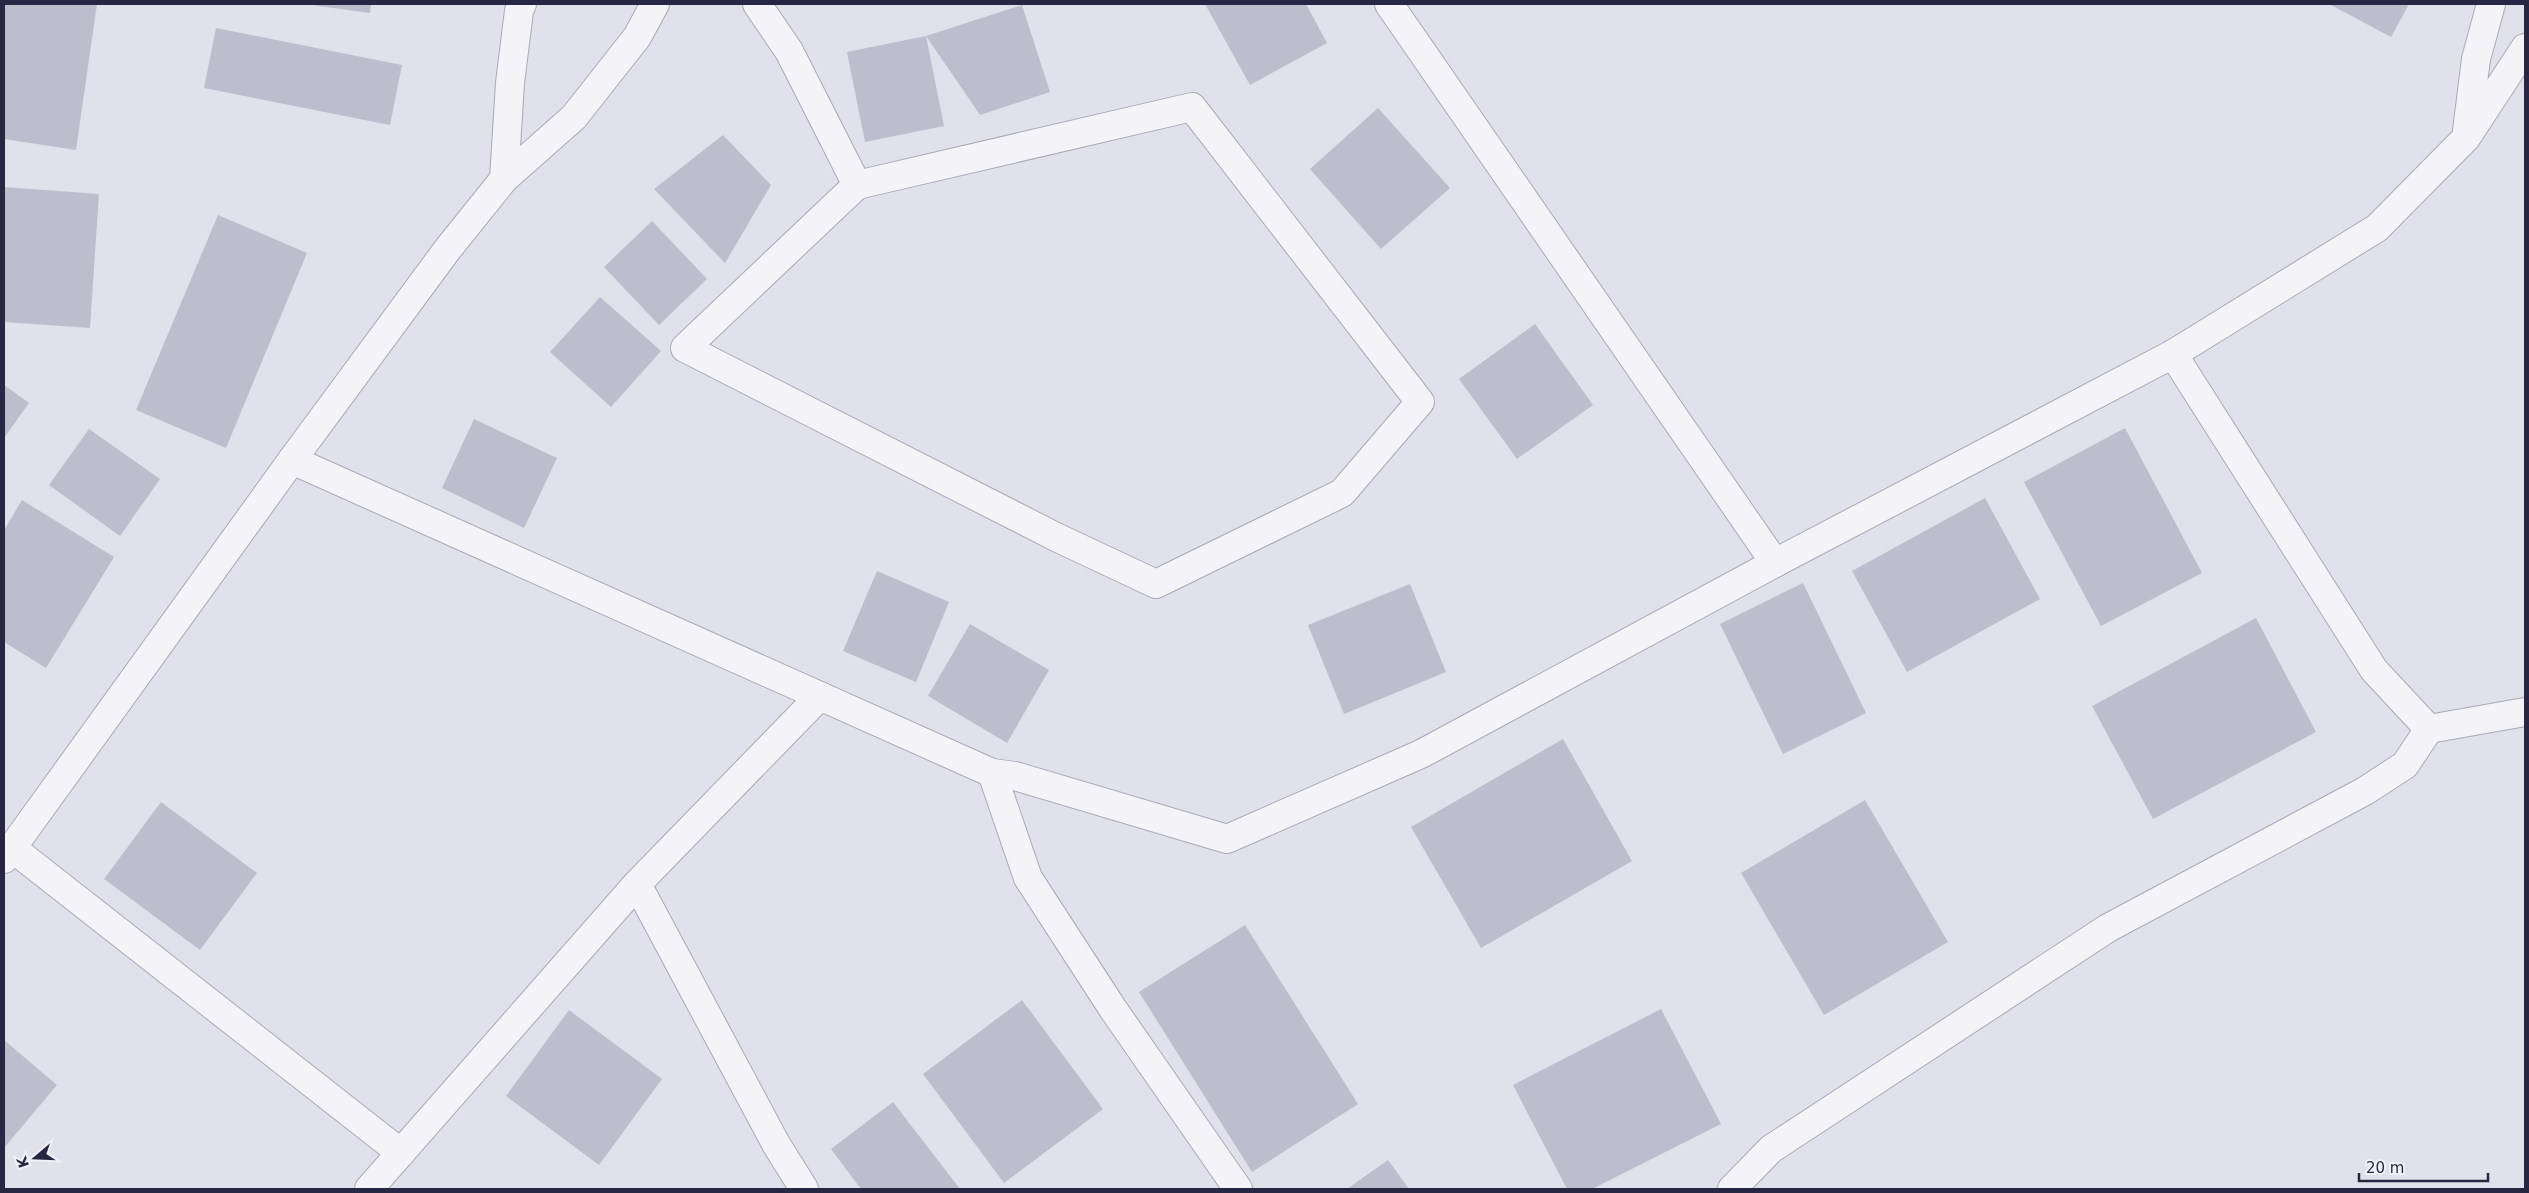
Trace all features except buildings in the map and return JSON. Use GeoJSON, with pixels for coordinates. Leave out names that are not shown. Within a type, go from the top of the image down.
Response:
{"type":"FeatureCollection","features":[{"type":"Feature","properties":{"kind":"street"},"geometry":{"type":"LineString","coordinates":[[504,179],[510,83],[522,4]]}},
{"type":"Feature","properties":{"kind":"street"},"geometry":{"type":"LineString","coordinates":[[401,1153],[8,853],[446,250],[504,179],[574,117],[637,37],[655,4]]}},
{"type":"Feature","properties":{"kind":"street"},"geometry":{"type":"LineString","coordinates":[[757,4],[790,51],[857,185]]}},
{"type":"Feature","properties":{"kind":"street"},"geometry":{"type":"LineString","coordinates":[[1389,4],[1775,562]]}},
{"type":"Feature","properties":{"kind":"street"},"geometry":{"type":"LineString","coordinates":[[2466,138],[2476,59],[2491,4]]}},
{"type":"Feature","properties":{"kind":"street"},"geometry":{"type":"LineString","coordinates":[[292,460],[992,773],[1015,776],[1227,839],[1421,754],[1775,562],[2173,354],[2376,228],[2466,138],[2525,48]]}},
{"type":"Feature","properties":{"kind":"street"},"geometry":{"type":"LineString","coordinates":[[1192,107],[1420,402],[1342,493],[1156,584],[1056,537],[685,348],[857,185],[1192,107]]}},
{"type":"Feature","properties":{"kind":"street"},"geometry":{"type":"LineString","coordinates":[[2173,354],[2374,670],[2429,729]]}},
{"type":"Feature","properties":{"kind":"street"},"geometry":{"type":"LineString","coordinates":[[369,1189],[637,884],[820,696]]}},
{"type":"Feature","properties":{"kind":"street"},"geometry":{"type":"LineString","coordinates":[[1732,1189],[1771,1149],[2108,928],[2365,791],[2404,765],[2429,729],[2525,712]]}},
{"type":"Feature","properties":{"kind":"street"},"geometry":{"type":"LineString","coordinates":[[992,773],[1028,878],[1114,1009],[1238,1189]]}},
{"type":"Feature","properties":{"kind":"street"},"geometry":{"type":"LineString","coordinates":[[637,884],[776,1144],[804,1189]]}}]}
